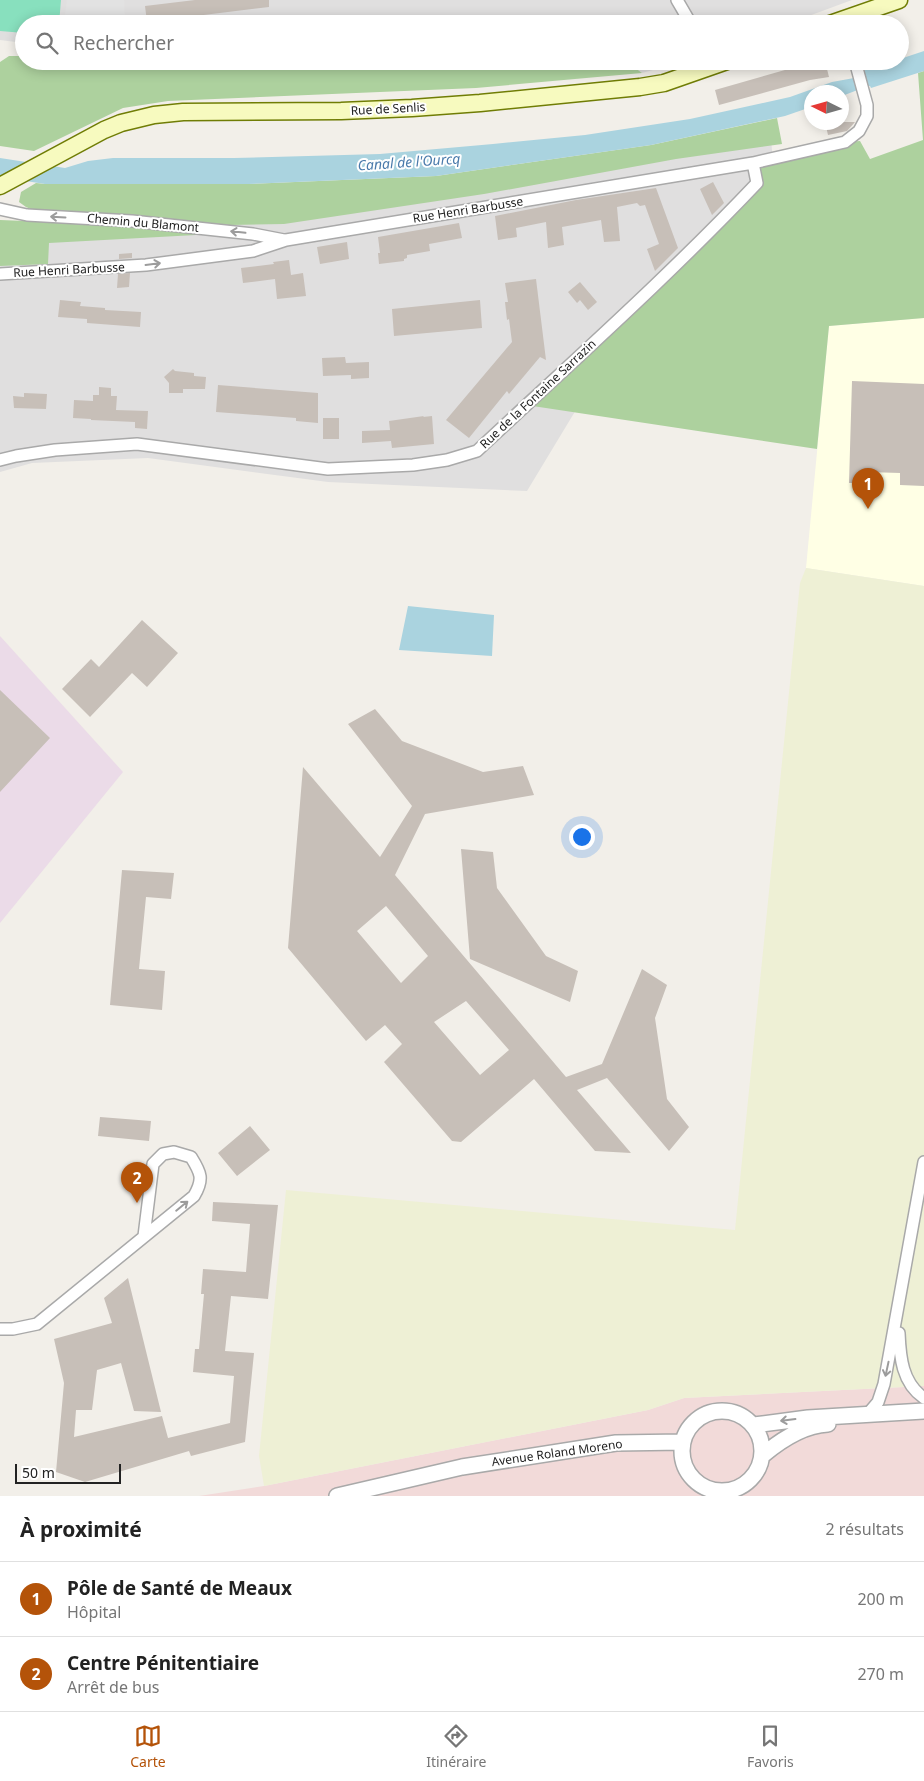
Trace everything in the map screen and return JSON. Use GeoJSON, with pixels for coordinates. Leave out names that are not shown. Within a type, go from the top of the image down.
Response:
{"type":"FeatureCollection","features":[{"type":"Feature","properties":{"kind":"main road"},"geometry":{"type":"LineString","coordinates":[[859,15],[899,0]]}},
{"type":"Feature","properties":{"kind":"main road","name":"Rue de Senlis"},"geometry":{"type":"LineString","coordinates":[[0,186],[104,130],[121,123],[154,115],[183,112],[341,111],[489,102],[640,87],[664,83],[695,70]]}},
{"type":"Feature","properties":{"kind":"street"},"geometry":{"type":"LineString","coordinates":[[677,0],[686,15]]}},
{"type":"Feature","properties":{"kind":"street","name":"Rue Henri Barbusse"},"geometry":{"type":"LineString","coordinates":[[0,274],[146,266],[253,251],[286,240],[752,163],[844,142],[859,131],[867,116],[867,105],[858,70]]}},
{"type":"Feature","properties":{"kind":"street","name":"Rue de la Fontaine Sarrazin"},"geometry":{"type":"LineString","coordinates":[[0,460],[55,450],[137,444],[328,469],[413,465],[447,460],[477,451],[626,312],[736,205],[757,183],[752,163]]}},
{"type":"Feature","properties":{"kind":"street","name":"Chemin du Blamont"},"geometry":{"type":"LineString","coordinates":[[0,209],[27,215],[132,221],[253,234],[286,240]]}},
{"type":"Feature","properties":{"kind":"street"},"geometry":{"type":"LineString","coordinates":[[0,1329],[13,1329],[36,1324],[194,1196],[200,1185],[199,1170],[191,1157],[174,1152],[163,1154],[153,1164],[144,1236]]}},
{"type":"Feature","properties":{"kind":"street"},"geometry":{"type":"LineString","coordinates":[[866,1415],[873,1409],[882,1394],[900,1304],[924,1162]]}},
{"type":"Feature","properties":{"kind":"street"},"geometry":{"type":"LineString","coordinates":[[900,1304],[900,1358],[906,1378],[924,1398]]}},
{"type":"Feature","properties":{"kind":"street"},"geometry":{"type":"LineString","coordinates":[[719,1410],[732,1411],[744,1416],[754,1425],[762,1444],[763,1455],[760,1467],[754,1477],[739,1488],[722,1492],[710,1490],[699,1485],[690,1476],[684,1466],[683,1442],[687,1430],[696,1420],[719,1410]]}},
{"type":"Feature","properties":{"kind":"street"},"geometry":{"type":"LineString","coordinates":[[754,1425],[808,1418],[924,1411]]}},
{"type":"Feature","properties":{"kind":"street"},"geometry":{"type":"LineString","coordinates":[[763,1455],[784,1438],[818,1424],[924,1421]]}},
{"type":"Feature","properties":{"kind":"street","name":"Avenue Roland Moreno"},"geometry":{"type":"LineString","coordinates":[[337,1496],[462,1467],[616,1442],[683,1442]]}},
{"type":"Feature","properties":{"kind":"shaded area"},"geometry":{"type":"Polygon","coordinates":[[[0,0],[852,0],[811,15],[15,15],[15,42],[0,40],[0,0]]]}},
{"type":"Feature","properties":{"kind":"shaded area"},"geometry":{"type":"Polygon","coordinates":[[[67,0],[124,0],[125,15],[65,15],[67,0]]]}},
{"type":"Feature","properties":{"kind":"shaded area"},"geometry":{"type":"Polygon","coordinates":[[[638,70],[653,70],[642,73],[638,70]]]}},
{"type":"Feature","properties":{"kind":"shaded area"},"geometry":{"type":"Polygon","coordinates":[[[770,127],[776,197],[620,337],[527,491],[328,482],[148,458],[32,463],[0,472],[0,236],[153,226],[403,201],[770,127]]]}},
{"type":"Feature","properties":{"kind":"shaded area"},"geometry":{"type":"Polygon","coordinates":[[[924,318],[924,586],[806,568],[829,326],[924,318]]]}},
{"type":"Feature","properties":{"kind":"shaded area"},"geometry":{"type":"Polygon","coordinates":[[[806,568],[924,586],[924,1386],[684,1398],[648,1410],[264,1486],[259,1456],[286,1190],[735,1230],[800,583],[806,568]]]}},
{"type":"Feature","properties":{"kind":"shaded area"},"geometry":{"type":"Polygon","coordinates":[[[0,636],[123,772],[0,923],[0,636]]]}},
{"type":"Feature","properties":{"kind":"shaded area"},"geometry":{"type":"Polygon","coordinates":[[[924,1386],[924,1496],[199,1496],[264,1486],[648,1410],[684,1398],[924,1386]]]}},
{"type":"Feature","properties":{"kind":"green space"},"geometry":{"type":"Polygon","coordinates":[[[0,0],[61,0],[60,15],[15,15],[15,32],[0,31],[0,0]]]}},
{"type":"Feature","properties":{"kind":"green space"},"geometry":{"type":"Polygon","coordinates":[[[9,56],[15,56],[15,70],[638,70],[642,73],[476,88],[168,101],[123,108],[34,151],[0,146],[0,62],[9,56]]]}},
{"type":"Feature","properties":{"kind":"green space"},"geometry":{"type":"Polygon","coordinates":[[[924,71],[924,318],[829,326],[817,449],[526,405],[757,183],[753,163],[845,142],[860,141],[870,159],[923,140],[918,73],[924,71]]]}},
{"type":"Feature","properties":{"kind":"green space"},"geometry":{"type":"Polygon","coordinates":[[[777,118],[782,144],[676,159],[484,194],[284,224],[230,225],[119,215],[35,211],[19,202],[21,192],[36,183],[249,184],[436,176],[651,145],[777,118]]]}},
{"type":"Feature","properties":{"kind":"green space"},"geometry":{"type":"Polygon","coordinates":[[[0,220],[126,225],[214,234],[49,243],[48,264],[0,266],[0,220]]]}},
{"type":"Feature","properties":{"kind":"water"},"geometry":{"type":"Polygon","coordinates":[[[924,51],[924,71],[871,88],[868,86],[849,93],[849,85],[824,85],[865,76],[865,70],[909,70],[909,56],[924,51]]]}},
{"type":"Feature","properties":{"kind":"water","name":"Canal de l'Ourcq"},"geometry":{"type":"Polygon","coordinates":[[[804,92],[804,109],[785,116],[651,145],[436,176],[249,184],[45,184],[0,177],[0,158],[65,168],[88,161],[113,158],[234,158],[380,154],[585,135],[690,119],[790,97],[804,92]]]}},
{"type":"Feature","properties":{"kind":"water"},"geometry":{"type":"Polygon","coordinates":[[[408,606],[494,615],[492,656],[399,650],[408,606]]]}},
{"type":"Feature","properties":{"kind":"building"},"geometry":{"type":"Polygon","coordinates":[[[195,0],[269,0],[269,7],[204,15],[146,15],[145,6],[195,0]]]}},
{"type":"Feature","properties":{"kind":"building"},"geometry":{"type":"Polygon","coordinates":[[[785,70],[827,70],[829,77],[810,80],[719,105],[715,90],[785,70]]]}},
{"type":"Feature","properties":{"kind":"building"},"geometry":{"type":"Polygon","coordinates":[[[849,122],[855,122],[849,129],[849,122]]]}},
{"type":"Feature","properties":{"kind":"building"},"geometry":{"type":"Polygon","coordinates":[[[827,130],[848,130],[847,131],[828,135],[827,130]]]}},
{"type":"Feature","properties":{"kind":"building"},"geometry":{"type":"Polygon","coordinates":[[[713,182],[724,203],[712,215],[700,189],[713,182]]]}},
{"type":"Feature","properties":{"kind":"building"},"geometry":{"type":"Polygon","coordinates":[[[656,188],[678,248],[655,271],[647,249],[659,244],[645,205],[640,206],[637,203],[617,207],[620,241],[604,242],[601,220],[562,227],[564,245],[548,248],[546,222],[516,228],[517,237],[498,240],[495,216],[576,200],[656,188]]]}},
{"type":"Feature","properties":{"kind":"building"},"geometry":{"type":"Polygon","coordinates":[[[459,223],[462,238],[429,244],[430,251],[407,255],[404,261],[379,264],[378,237],[459,223]]]}},
{"type":"Feature","properties":{"kind":"building"},"geometry":{"type":"Polygon","coordinates":[[[347,242],[349,259],[320,264],[317,247],[347,242]]]}},
{"type":"Feature","properties":{"kind":"building"},"geometry":{"type":"Polygon","coordinates":[[[132,253],[132,258],[119,259],[119,254],[132,253]]]}},
{"type":"Feature","properties":{"kind":"building"},"geometry":{"type":"Polygon","coordinates":[[[289,260],[291,275],[303,273],[306,296],[277,299],[275,279],[243,283],[241,268],[289,260]]]}},
{"type":"Feature","properties":{"kind":"building"},"geometry":{"type":"Polygon","coordinates":[[[130,273],[129,287],[117,288],[118,274],[130,273]]]}},
{"type":"Feature","properties":{"kind":"building"},"geometry":{"type":"Polygon","coordinates":[[[536,279],[546,360],[540,357],[509,394],[507,391],[469,438],[446,420],[512,342],[509,319],[507,320],[505,302],[508,302],[505,283],[536,279]]]}},
{"type":"Feature","properties":{"kind":"building"},"geometry":{"type":"Polygon","coordinates":[[[580,282],[597,302],[588,310],[580,300],[577,303],[568,292],[580,282]]]}},
{"type":"Feature","properties":{"kind":"building"},"geometry":{"type":"Polygon","coordinates":[[[60,300],[81,302],[80,306],[105,308],[105,310],[141,312],[140,327],[87,323],[87,319],[58,317],[60,300]]]}},
{"type":"Feature","properties":{"kind":"building"},"geometry":{"type":"Polygon","coordinates":[[[480,300],[482,328],[394,336],[392,309],[480,300]]]}},
{"type":"Feature","properties":{"kind":"building"},"geometry":{"type":"Polygon","coordinates":[[[345,357],[346,363],[369,362],[369,378],[351,379],[351,375],[323,376],[322,358],[345,357]]]}},
{"type":"Feature","properties":{"kind":"building"},"geometry":{"type":"Polygon","coordinates":[[[173,369],[175,371],[194,373],[194,376],[206,377],[205,389],[183,389],[183,393],[169,393],[169,383],[164,377],[173,369]]]}},
{"type":"Feature","properties":{"kind":"building"},"geometry":{"type":"Polygon","coordinates":[[[852,381],[924,384],[924,486],[900,485],[900,473],[868,472],[868,483],[849,483],[852,381]]]}},
{"type":"Feature","properties":{"kind":"building"},"geometry":{"type":"Polygon","coordinates":[[[218,385],[318,393],[318,423],[296,421],[296,418],[216,412],[218,385]]]}},
{"type":"Feature","properties":{"kind":"building"},"geometry":{"type":"Polygon","coordinates":[[[99,387],[111,388],[111,396],[117,396],[116,410],[148,411],[147,429],[135,428],[135,422],[73,418],[74,400],[93,401],[93,395],[99,395],[99,387]]]}},
{"type":"Feature","properties":{"kind":"building"},"geometry":{"type":"Polygon","coordinates":[[[24,393],[47,394],[46,409],[14,408],[13,396],[24,397],[24,393]]]}},
{"type":"Feature","properties":{"kind":"building"},"geometry":{"type":"Polygon","coordinates":[[[432,416],[434,444],[392,448],[391,441],[362,443],[362,431],[390,430],[389,421],[432,416]]]}},
{"type":"Feature","properties":{"kind":"building"},"geometry":{"type":"Polygon","coordinates":[[[323,418],[339,418],[339,439],[323,439],[323,418]]]}},
{"type":"Feature","properties":{"kind":"building"},"geometry":{"type":"Polygon","coordinates":[[[142,620],[178,653],[147,687],[132,673],[90,717],[62,689],[91,659],[99,667],[142,620]]]}},
{"type":"Feature","properties":{"kind":"building"},"geometry":{"type":"Polygon","coordinates":[[[0,690],[50,738],[0,792],[0,690]]]}},
{"type":"Feature","properties":{"kind":"building"},"geometry":{"type":"Polygon","coordinates":[[[375,709],[402,741],[483,772],[523,766],[534,795],[425,814],[395,875],[566,1077],[602,1064],[642,969],[667,985],[655,1018],[667,1099],[689,1127],[669,1151],[607,1078],[577,1090],[631,1153],[595,1151],[534,1079],[461,1142],[452,1141],[384,1062],[402,1044],[385,1025],[366,1041],[288,948],[303,767],[380,857],[412,806],[348,724],[375,709]],[[386,906],[357,931],[401,983],[428,956],[386,906]],[[466,1001],[434,1022],[480,1075],[509,1050],[466,1001]]]}},
{"type":"Feature","properties":{"kind":"building"},"geometry":{"type":"Polygon","coordinates":[[[461,849],[493,852],[497,888],[546,956],[578,971],[570,1002],[470,959],[461,849]]]}},
{"type":"Feature","properties":{"kind":"building"},"geometry":{"type":"Polygon","coordinates":[[[122,870],[174,873],[171,899],[146,897],[139,969],[165,971],[162,1010],[110,1005],[122,870]]]}},
{"type":"Feature","properties":{"kind":"building"},"geometry":{"type":"Polygon","coordinates":[[[100,1117],[151,1121],[149,1141],[98,1136],[100,1117]]]}},
{"type":"Feature","properties":{"kind":"building"},"geometry":{"type":"Polygon","coordinates":[[[250,1126],[270,1150],[237,1176],[218,1153],[250,1126]]]}},
{"type":"Feature","properties":{"kind":"building"},"geometry":{"type":"Polygon","coordinates":[[[213,1202],[278,1205],[268,1299],[231,1296],[225,1351],[254,1353],[245,1442],[191,1456],[189,1451],[85,1482],[56,1472],[64,1383],[54,1339],[112,1323],[104,1298],[128,1278],[161,1412],[134,1411],[121,1363],[97,1370],[92,1410],[76,1410],[74,1437],[162,1416],[168,1438],[230,1423],[234,1376],[193,1372],[195,1349],[199,1349],[204,1294],[201,1294],[203,1269],[246,1272],[250,1224],[212,1221],[213,1202]]]}},
{"type":"Feature","properties":{"kind":"place","name":"Pôle de Santé de Meaux"},"geometry":{"type":"Point","coordinates":[868,509]}},
{"type":"Feature","properties":{"kind":"place","name":"Centre Pénitentiaire"},"geometry":{"type":"Point","coordinates":[137,1203]}}]}
